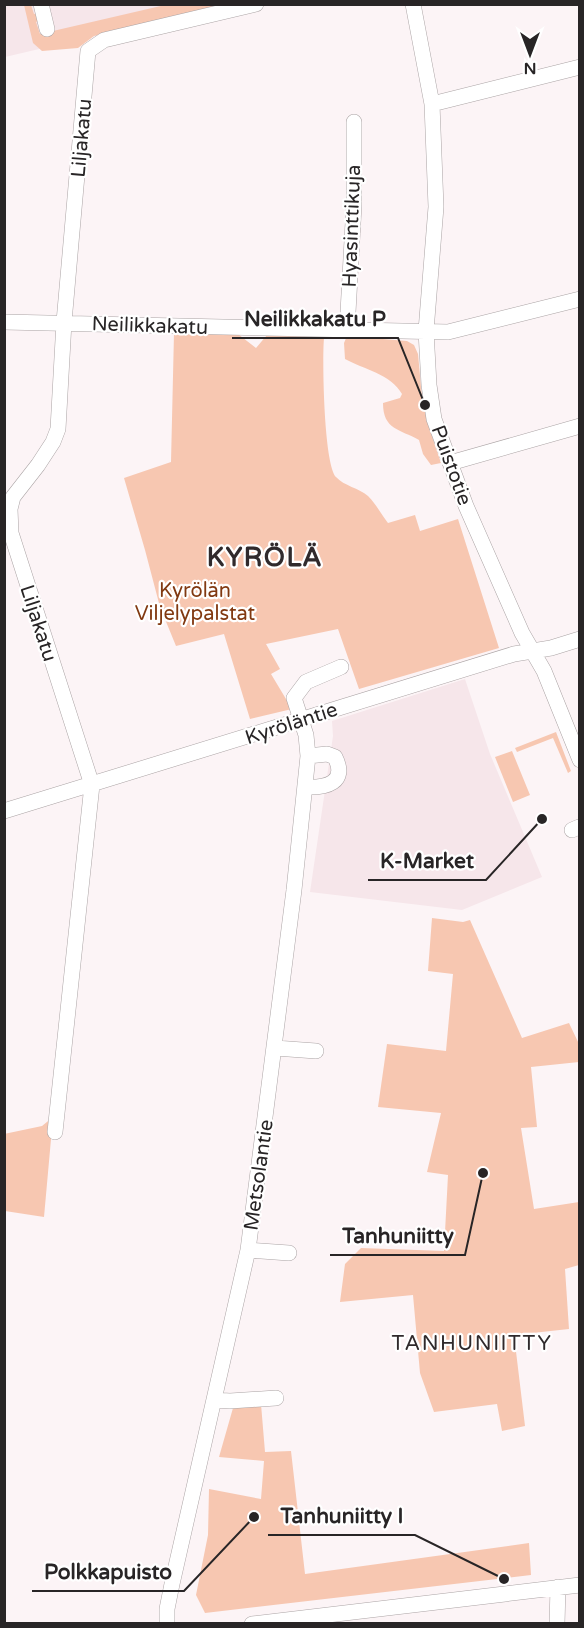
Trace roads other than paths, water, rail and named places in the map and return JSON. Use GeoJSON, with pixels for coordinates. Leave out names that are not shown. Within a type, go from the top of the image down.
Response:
{"type":"FeatureCollection","features":[{"type":"Feature","properties":{"kind":"street"},"geometry":{"type":"LineString","coordinates":[[42,4],[47,29]]}},
{"type":"Feature","properties":{"kind":"street","name":"Liljakatu"},"geometry":{"type":"LineString","coordinates":[[55,1132],[92,785],[11,533],[8,509],[13,497],[53,442],[58,429],[64,322],[88,51],[104,40],[256,4]]}},
{"type":"Feature","properties":{"kind":"street","name":"Puistotie"},"geometry":{"type":"LineString","coordinates":[[413,4],[432,104],[436,207],[426,331],[429,385],[434,419],[466,506],[522,633],[544,671],[579,760]]}},
{"type":"Feature","properties":{"kind":"street"},"geometry":{"type":"LineString","coordinates":[[432,104],[579,67]]}},
{"type":"Feature","properties":{"kind":"street","name":"Hyasinttikuja"},"geometry":{"type":"LineString","coordinates":[[347,330],[354,205],[354,122]]}},
{"type":"Feature","properties":{"kind":"street","name":"Neilikkakatu"},"geometry":{"type":"LineString","coordinates":[[4,322],[448,332],[579,299]]}},
{"type":"Feature","properties":{"kind":"street"},"geometry":{"type":"LineString","coordinates":[[450,463],[579,426]]}},
{"type":"Feature","properties":{"kind":"street","name":"Kyröläntie"},"geometry":{"type":"LineString","coordinates":[[4,812],[514,654],[551,648],[579,639]]}},
{"type":"Feature","properties":{"kind":"street","name":"Metsolantie"},"geometry":{"type":"LineString","coordinates":[[167,1623],[172,1584],[248,1250],[275,1048],[308,756],[306,735],[294,698],[306,682],[341,667]]}},
{"type":"Feature","properties":{"kind":"street"},"geometry":{"type":"LineString","coordinates":[[305,787],[323,788],[333,784],[339,764],[335,757],[327,754],[308,756]]}},
{"type":"Feature","properties":{"kind":"street"},"geometry":{"type":"LineString","coordinates":[[275,1048],[316,1051]]}},
{"type":"Feature","properties":{"kind":"street"},"geometry":{"type":"LineString","coordinates":[[248,1250],[289,1253]]}},
{"type":"Feature","properties":{"kind":"street"},"geometry":{"type":"LineString","coordinates":[[214,1400],[276,1398]]}},
{"type":"Feature","properties":{"kind":"street"},"geometry":{"type":"LineString","coordinates":[[252,1623],[330,1618],[579,1585]]}},
{"type":"Feature","properties":{"kind":"street"},"geometry":{"type":"LineString","coordinates":[[557,1623],[558,1587]]}},
{"type":"Feature","properties":{"kind":"place","name":"Neilikkakatu P"},"geometry":{"type":"Point","coordinates":[425,405]}},
{"type":"Feature","properties":{"kind":"place","name":"K-Market"},"geometry":{"type":"Point","coordinates":[542,819]}},
{"type":"Feature","properties":{"kind":"place","name":"Tanhuniitty"},"geometry":{"type":"Point","coordinates":[483,1173]}},
{"type":"Feature","properties":{"kind":"place","name":"Polkkapuisto"},"geometry":{"type":"Point","coordinates":[254,1517]}},
{"type":"Feature","properties":{"kind":"place","name":"Tanhuniitty I"},"geometry":{"type":"Point","coordinates":[504,1579]}},
{"type":"Feature","properties":{"kind":"district","name":"KYRÖLÄ"},"geometry":{"type":"Point","coordinates":[265,557]}},
{"type":"Feature","properties":{"kind":"district","name":"TANHUNIITTY"},"geometry":{"type":"Point","coordinates":[472,1343]}},
{"type":"Feature","properties":{"kind":"park label","name":"Kyrölän Viljelypalstat"},"geometry":{"type":"Point","coordinates":[195,602]}}]}
